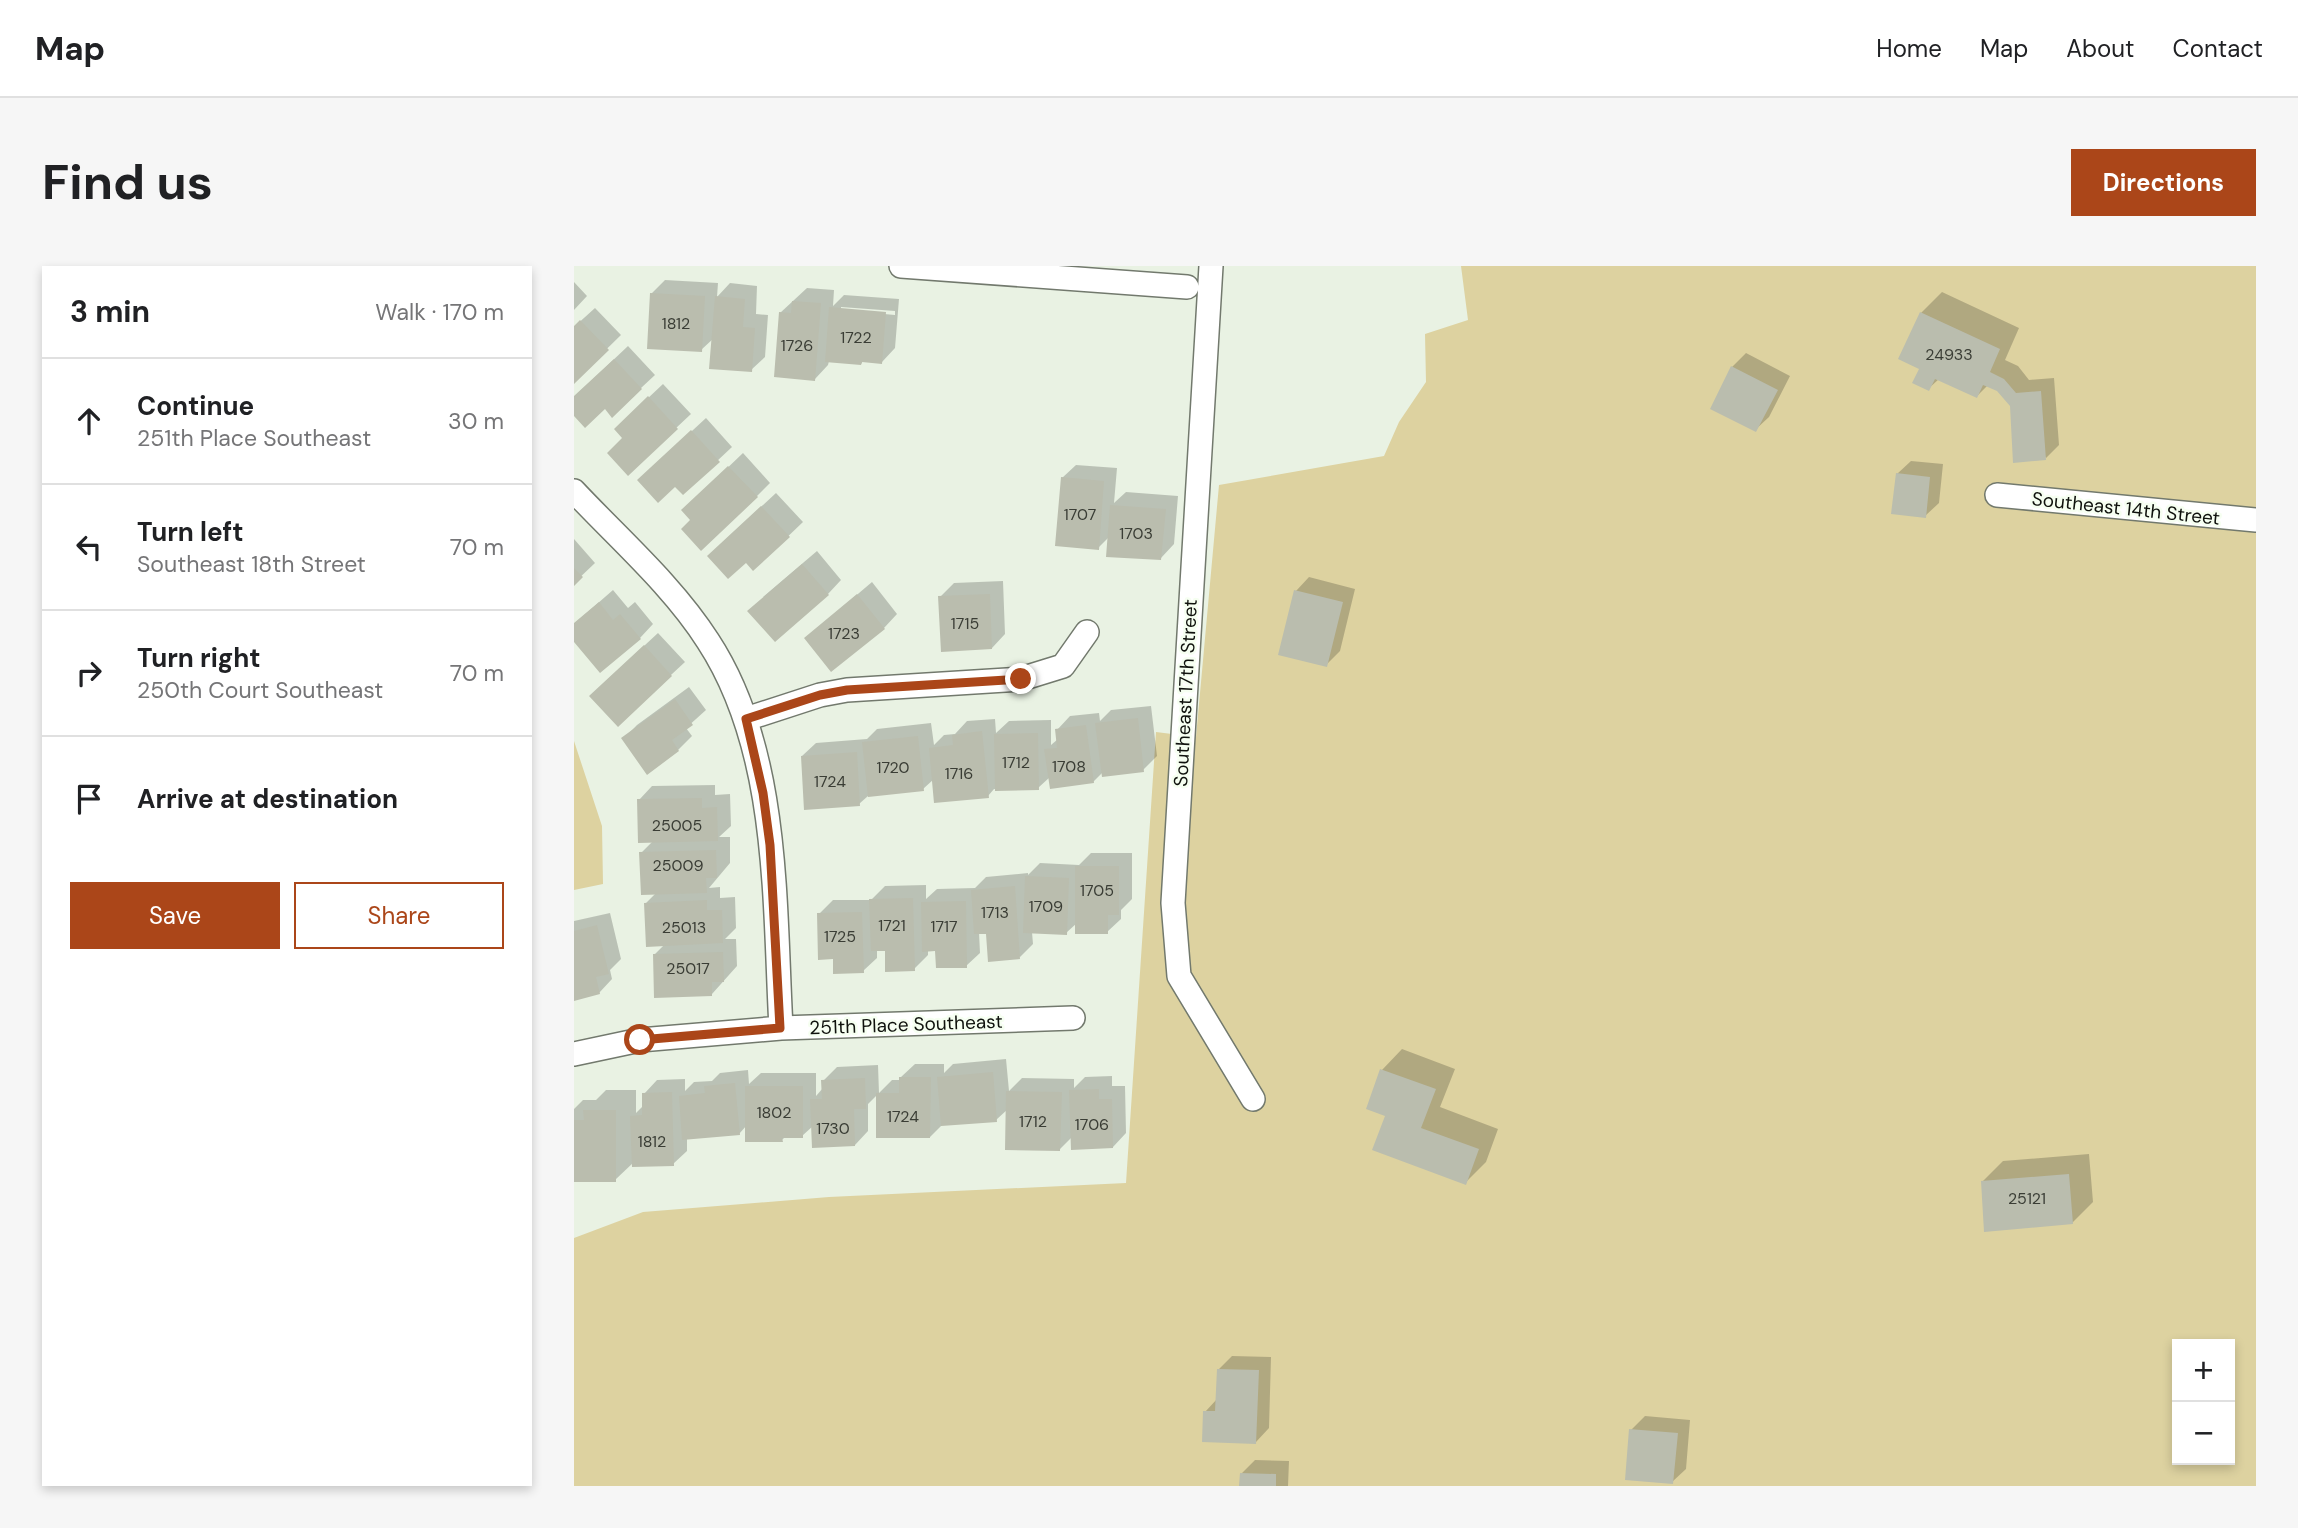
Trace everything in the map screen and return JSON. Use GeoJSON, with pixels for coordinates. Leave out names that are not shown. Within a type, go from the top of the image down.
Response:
{"type":"FeatureCollection","features":[{"type":"Feature","properties":{"kind":"street"},"geometry":{"type":"LineString","coordinates":[[901,266],[1187,287]]}},
{"type":"Feature","properties":{"kind":"street","name":"Southeast 17th Street"},"geometry":{"type":"LineString","coordinates":[[1211,266],[1173,903],[1179,976],[1254,1099]]}},
{"type":"Feature","properties":{"kind":"street"},"geometry":{"type":"LineString","coordinates":[[574,491],[682,604],[709,642],[746,719],[763,793],[770,845],[780,1028]]}},
{"type":"Feature","properties":{"kind":"street","name":"Southeast 14th Street"},"geometry":{"type":"LineString","coordinates":[[1997,495],[2256,520]]}},
{"type":"Feature","properties":{"kind":"street"},"geometry":{"type":"LineString","coordinates":[[746,719],[820,695],[847,690],[1021,679],[1063,666],[1087,632]]}},
{"type":"Feature","properties":{"kind":"street","name":"251th Place Southeast"},"geometry":{"type":"LineString","coordinates":[[574,1054],[640,1040],[780,1028],[1073,1018]]}},
{"type":"Feature","properties":{"kind":"shaded area"},"geometry":{"type":"Polygon","coordinates":[[[1461,266],[2256,266],[2256,1486],[574,1486],[574,1238],[643,1212],[829,1197],[1126,1183],[1156,732],[1196,737],[1219,485],[1384,456],[1399,422],[1426,382],[1425,334],[1468,320],[1461,266]]]}},
{"type":"Feature","properties":{"kind":"shaded area"},"geometry":{"type":"Polygon","coordinates":[[[574,741],[602,826],[603,884],[574,890],[574,741]]]}},
{"type":"Feature","properties":{"kind":"building"},"geometry":{"type":"Polygon","coordinates":[[[650,293],[705,296],[702,352],[647,349],[650,293]]]}},
{"type":"Feature","properties":{"kind":"building"},"geometry":{"type":"Polygon","coordinates":[[[715,296],[745,299],[743,327],[755,328],[752,372],[709,369],[715,296]]]}},
{"type":"Feature","properties":{"kind":"building"},"geometry":{"type":"Polygon","coordinates":[[[792,301],[821,303],[815,381],[774,377],[779,312],[791,313],[792,301]]]}},
{"type":"Feature","properties":{"kind":"building"},"geometry":{"type":"Polygon","coordinates":[[[829,307],[886,312],[882,364],[825,362],[829,307]]]}},
{"type":"Feature","properties":{"kind":"building"},"geometry":{"type":"Polygon","coordinates":[[[1920,312],[2000,349],[1990,372],[2004,379],[2016,393],[2041,391],[2046,460],[2013,463],[2010,406],[1997,391],[1983,385],[1977,398],[1935,379],[1929,391],[1912,383],[1919,369],[1898,359],[1920,312]]]}},
{"type":"Feature","properties":{"kind":"building"},"geometry":{"type":"Polygon","coordinates":[[[580,320],[609,350],[574,384],[574,326],[580,320]]]}},
{"type":"Feature","properties":{"kind":"building"},"geometry":{"type":"Polygon","coordinates":[[[614,359],[642,389],[612,418],[605,409],[585,428],[574,416],[574,396],[614,359]]]}},
{"type":"Feature","properties":{"kind":"building"},"geometry":{"type":"Polygon","coordinates":[[[1731,366],[1778,390],[1756,432],[1710,409],[1731,366]]]}},
{"type":"Feature","properties":{"kind":"building"},"geometry":{"type":"Polygon","coordinates":[[[648,396],[678,429],[628,476],[607,453],[622,438],[614,429],[648,396]]]}},
{"type":"Feature","properties":{"kind":"building"},"geometry":{"type":"Polygon","coordinates":[[[691,430],[720,462],[683,495],[675,487],[658,503],[637,480],[691,430]]]}},
{"type":"Feature","properties":{"kind":"building"},"geometry":{"type":"Polygon","coordinates":[[[728,466],[758,497],[701,551],[681,529],[690,520],[681,510],[728,466]]]}},
{"type":"Feature","properties":{"kind":"building"},"geometry":{"type":"Polygon","coordinates":[[[1896,473],[1930,477],[1926,518],[1891,514],[1896,473]]]}},
{"type":"Feature","properties":{"kind":"building"},"geometry":{"type":"Polygon","coordinates":[[[1061,477],[1104,481],[1099,550],[1055,546],[1061,477]]]}},
{"type":"Feature","properties":{"kind":"building"},"geometry":{"type":"Polygon","coordinates":[[[1110,505],[1166,509],[1161,560],[1106,557],[1110,505]]]}},
{"type":"Feature","properties":{"kind":"building"},"geometry":{"type":"Polygon","coordinates":[[[761,506],[790,537],[753,571],[746,563],[728,579],[707,556],[761,506]]]}},
{"type":"Feature","properties":{"kind":"building"},"geometry":{"type":"Polygon","coordinates":[[[802,564],[829,595],[775,642],[747,611],[802,564]]]}},
{"type":"Feature","properties":{"kind":"building"},"geometry":{"type":"Polygon","coordinates":[[[574,568],[583,577],[574,586],[574,568]]]}},
{"type":"Feature","properties":{"kind":"building"},"geometry":{"type":"Polygon","coordinates":[[[1294,590],[1343,602],[1327,667],[1278,655],[1294,590]]]}},
{"type":"Feature","properties":{"kind":"building"},"geometry":{"type":"Polygon","coordinates":[[[857,594],[885,629],[831,672],[804,638],[857,594]]]}},
{"type":"Feature","properties":{"kind":"building"},"geometry":{"type":"Polygon","coordinates":[[[990,594],[992,649],[941,652],[938,596],[990,594]]]}},
{"type":"Feature","properties":{"kind":"building"},"geometry":{"type":"Polygon","coordinates":[[[599,602],[613,620],[620,614],[641,639],[600,673],[574,642],[574,623],[599,602]]]}},
{"type":"Feature","properties":{"kind":"building"},"geometry":{"type":"Polygon","coordinates":[[[644,645],[672,676],[618,727],[589,696],[644,645]]]}},
{"type":"Feature","properties":{"kind":"building"},"geometry":{"type":"Polygon","coordinates":[[[675,699],[693,725],[672,740],[679,751],[647,775],[621,738],[675,699]]]}},
{"type":"Feature","properties":{"kind":"building"},"geometry":{"type":"Polygon","coordinates":[[[1138,718],[1144,772],[1102,777],[1095,723],[1138,718]]]}},
{"type":"Feature","properties":{"kind":"building"},"geometry":{"type":"Polygon","coordinates":[[[1086,725],[1094,783],[1050,789],[1044,749],[1057,748],[1055,729],[1086,725]]]}},
{"type":"Feature","properties":{"kind":"building"},"geometry":{"type":"Polygon","coordinates":[[[982,731],[989,798],[934,803],[929,748],[953,745],[952,735],[982,731]]]}},
{"type":"Feature","properties":{"kind":"building"},"geometry":{"type":"Polygon","coordinates":[[[1038,733],[1039,790],[995,791],[994,734],[1038,733]]]}},
{"type":"Feature","properties":{"kind":"building"},"geometry":{"type":"Polygon","coordinates":[[[918,736],[924,791],[868,797],[862,742],[918,736]]]}},
{"type":"Feature","properties":{"kind":"building"},"geometry":{"type":"Polygon","coordinates":[[[857,752],[860,806],[804,810],[801,756],[857,752]]]}},
{"type":"Feature","properties":{"kind":"building"},"geometry":{"type":"Polygon","coordinates":[[[702,798],[702,808],[717,807],[718,841],[638,843],[637,799],[702,798]]]}},
{"type":"Feature","properties":{"kind":"building"},"geometry":{"type":"Polygon","coordinates":[[[716,850],[717,878],[706,878],[707,893],[641,895],[639,852],[716,850]]]}},
{"type":"Feature","properties":{"kind":"building"},"geometry":{"type":"Polygon","coordinates":[[[1075,866],[1119,866],[1119,915],[1108,915],[1108,934],[1075,934],[1075,866]]]}},
{"type":"Feature","properties":{"kind":"building"},"geometry":{"type":"Polygon","coordinates":[[[1025,876],[1069,878],[1067,935],[1023,933],[1025,876]]]}},
{"type":"Feature","properties":{"kind":"building"},"geometry":{"type":"Polygon","coordinates":[[[1015,886],[1020,959],[988,962],[986,934],[974,934],[971,890],[1015,886]]]}},
{"type":"Feature","properties":{"kind":"building"},"geometry":{"type":"Polygon","coordinates":[[[913,898],[915,971],[885,972],[885,951],[871,951],[869,899],[913,898]]]}},
{"type":"Feature","properties":{"kind":"building"},"geometry":{"type":"Polygon","coordinates":[[[707,900],[707,910],[722,910],[723,943],[646,947],[644,903],[707,900]]]}},
{"type":"Feature","properties":{"kind":"building"},"geometry":{"type":"Polygon","coordinates":[[[966,901],[967,968],[936,968],[935,951],[922,952],[921,902],[966,901]]]}},
{"type":"Feature","properties":{"kind":"building"},"geometry":{"type":"Polygon","coordinates":[[[862,912],[864,973],[833,974],[833,959],[818,960],[817,913],[862,912]]]}},
{"type":"Feature","properties":{"kind":"building"},"geometry":{"type":"Polygon","coordinates":[[[597,925],[609,974],[596,977],[600,994],[574,1001],[574,931],[597,925]]]}},
{"type":"Feature","properties":{"kind":"building"},"geometry":{"type":"Polygon","coordinates":[[[723,952],[724,982],[712,982],[712,996],[654,998],[653,954],[723,952]]]}},
{"type":"Feature","properties":{"kind":"building"},"geometry":{"type":"Polygon","coordinates":[[[1380,1069],[1436,1089],[1421,1128],[1479,1149],[1466,1185],[1372,1150],[1385,1116],[1366,1109],[1380,1069]]]}},
{"type":"Feature","properties":{"kind":"building"},"geometry":{"type":"Polygon","coordinates":[[[993,1072],[997,1122],[941,1126],[937,1077],[993,1072]]]}},
{"type":"Feature","properties":{"kind":"building"},"geometry":{"type":"Polygon","coordinates":[[[899,1077],[931,1077],[930,1138],[876,1138],[876,1093],[899,1093],[899,1077]]]}},
{"type":"Feature","properties":{"kind":"building"},"geometry":{"type":"Polygon","coordinates":[[[865,1078],[866,1109],[854,1109],[855,1146],[812,1148],[810,1099],[822,1099],[821,1080],[865,1078]]]}},
{"type":"Feature","properties":{"kind":"building"},"geometry":{"type":"Polygon","coordinates":[[[735,1083],[740,1135],[682,1140],[679,1096],[705,1093],[704,1086],[735,1083]]]}},
{"type":"Feature","properties":{"kind":"building"},"geometry":{"type":"Polygon","coordinates":[[[745,1086],[803,1086],[803,1138],[782,1138],[783,1142],[745,1142],[745,1086]]]}},
{"type":"Feature","properties":{"kind":"building"},"geometry":{"type":"Polygon","coordinates":[[[1099,1089],[1099,1099],[1112,1099],[1113,1148],[1071,1150],[1069,1090],[1099,1089]]]}},
{"type":"Feature","properties":{"kind":"building"},"geometry":{"type":"Polygon","coordinates":[[[1006,1091],[1062,1092],[1060,1151],[1005,1150],[1006,1091]]]}},
{"type":"Feature","properties":{"kind":"building"},"geometry":{"type":"Polygon","coordinates":[[[672,1092],[674,1166],[632,1167],[630,1116],[642,1115],[642,1093],[672,1092]]]}},
{"type":"Feature","properties":{"kind":"building"},"geometry":{"type":"Polygon","coordinates":[[[583,1110],[616,1110],[616,1182],[574,1182],[574,1120],[584,1120],[583,1110]]]}},
{"type":"Feature","properties":{"kind":"building"},"geometry":{"type":"Polygon","coordinates":[[[2069,1174],[2073,1224],[1984,1232],[1981,1181],[2069,1174]]]}},
{"type":"Feature","properties":{"kind":"building"},"geometry":{"type":"Polygon","coordinates":[[[1217,1369],[1259,1370],[1256,1444],[1202,1442],[1203,1411],[1215,1411],[1217,1369]]]}},
{"type":"Feature","properties":{"kind":"building"},"geometry":{"type":"Polygon","coordinates":[[[1629,1429],[1678,1433],[1673,1484],[1625,1480],[1629,1429]]]}},
{"type":"Feature","properties":{"kind":"building"},"geometry":{"type":"Polygon","coordinates":[[[1240,1473],[1276,1474],[1276,1486],[1239,1486],[1240,1473]]]}},
{"type":"Feature","properties":{"kind":"route"},"geometry":{"type":"LineString","coordinates":[[640,1040],[780,1028],[770,845],[763,793],[746,719],[820,695],[847,690],[1021,679]]}}]}
